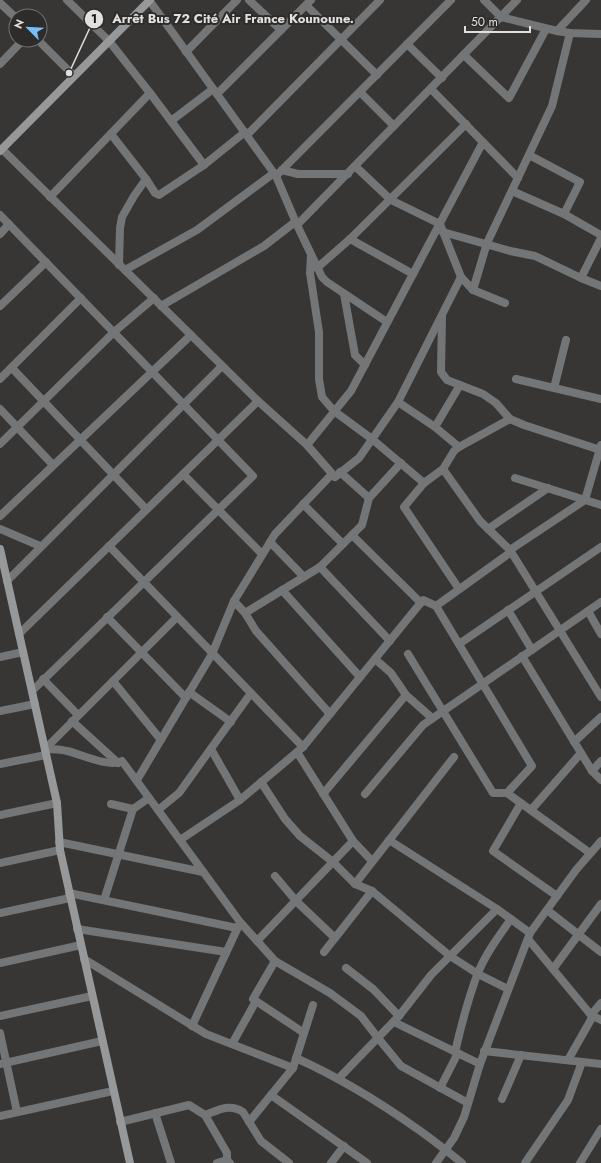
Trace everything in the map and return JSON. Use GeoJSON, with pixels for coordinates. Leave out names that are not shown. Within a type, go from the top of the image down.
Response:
{"type":"FeatureCollection","features":[{"type":"Feature","properties":{"kind":"street"},"geometry":{"type":"LineString","coordinates":[[67,0],[109,41],[204,165]]}},
{"type":"Feature","properties":{"kind":"street"},"geometry":{"type":"LineString","coordinates":[[369,498],[336,473],[258,401],[1,150],[149,0],[246,134],[278,173],[296,224],[322,277],[344,294],[387,322]]}},
{"type":"Feature","properties":{"kind":"street"},"geometry":{"type":"LineString","coordinates":[[186,52],[237,0]]}},
{"type":"Feature","properties":{"kind":"street"},"geometry":{"type":"LineString","coordinates":[[249,0],[281,30]]}},
{"type":"Feature","properties":{"kind":"street"},"geometry":{"type":"LineString","coordinates":[[111,134],[155,193],[159,195],[204,165],[246,134],[380,0]]}},
{"type":"Feature","properties":{"kind":"street"},"geometry":{"type":"LineString","coordinates":[[122,267],[197,230],[278,173],[451,0]]}},
{"type":"Feature","properties":{"kind":"street"},"geometry":{"type":"LineString","coordinates":[[484,0],[501,17],[557,31],[601,34]]}},
{"type":"Feature","properties":{"kind":"street"},"geometry":{"type":"LineString","coordinates":[[161,306],[264,246],[296,224],[348,174],[517,0]]}},
{"type":"Feature","properties":{"kind":"street"},"geometry":{"type":"LineString","coordinates":[[557,31],[586,0]]}},
{"type":"Feature","properties":{"kind":"street"},"geometry":{"type":"LineString","coordinates":[[0,3],[8,10]]}},
{"type":"Feature","properties":{"kind":"street"},"geometry":{"type":"LineString","coordinates":[[171,121],[215,91],[308,3],[341,40],[377,75]]}},
{"type":"Feature","properties":{"kind":"street"},"geometry":{"type":"LineString","coordinates":[[464,55],[509,98],[546,29]]}},
{"type":"Feature","properties":{"kind":"street"},"geometry":{"type":"LineString","coordinates":[[473,290],[487,244],[552,106],[570,33]]}},
{"type":"Feature","properties":{"kind":"street"},"geometry":{"type":"LineString","coordinates":[[408,44],[442,78]]}},
{"type":"Feature","properties":{"kind":"street"},"geometry":{"type":"LineString","coordinates":[[0,64],[15,48]]}},
{"type":"Feature","properties":{"kind":"street"},"geometry":{"type":"LineString","coordinates":[[46,48],[74,76]]}},
{"type":"Feature","properties":{"kind":"street"},"geometry":{"type":"LineString","coordinates":[[431,89],[518,178]]}},
{"type":"Feature","properties":{"kind":"street"},"geometry":{"type":"LineString","coordinates":[[360,92],[394,126]]}},
{"type":"Feature","properties":{"kind":"street"},"geometry":{"type":"LineString","coordinates":[[50,197],[150,93]]}},
{"type":"Feature","properties":{"kind":"street"},"geometry":{"type":"LineString","coordinates":[[318,268],[391,200],[466,124]]}},
{"type":"Feature","properties":{"kind":"street"},"geometry":{"type":"LineString","coordinates":[[307,445],[351,391],[413,274],[441,228],[483,142]]}},
{"type":"Feature","properties":{"kind":"street"},"geometry":{"type":"LineString","coordinates":[[529,155],[580,182],[564,214]]}},
{"type":"Feature","properties":{"kind":"street"},"geometry":{"type":"LineString","coordinates":[[355,166],[391,200],[441,228],[510,251],[536,256],[601,286]]}},
{"type":"Feature","properties":{"kind":"street"},"geometry":{"type":"LineString","coordinates":[[278,173],[348,174]]}},
{"type":"Feature","properties":{"kind":"street"},"geometry":{"type":"LineString","coordinates":[[122,267],[120,228],[122,217],[146,179]]}},
{"type":"Feature","properties":{"kind":"street"},"geometry":{"type":"LineString","coordinates":[[512,191],[564,214],[601,235]]}},
{"type":"Feature","properties":{"kind":"street"},"geometry":{"type":"LineString","coordinates":[[0,215],[253,476],[32,691]]}},
{"type":"Feature","properties":{"kind":"street"},"geometry":{"type":"LineString","coordinates":[[0,234],[10,224]]}},
{"type":"Feature","properties":{"kind":"street"},"geometry":{"type":"LineString","coordinates":[[441,228],[461,277],[473,290],[505,303]]}},
{"type":"Feature","properties":{"kind":"street"},"geometry":{"type":"LineString","coordinates":[[581,278],[601,238]]}},
{"type":"Feature","properties":{"kind":"street"},"geometry":{"type":"LineString","coordinates":[[350,239],[413,274]]}},
{"type":"Feature","properties":{"kind":"street"},"geometry":{"type":"LineString","coordinates":[[311,254],[310,273],[319,332],[319,379],[322,397],[334,411],[372,438],[424,483]]}},
{"type":"Feature","properties":{"kind":"street"},"geometry":{"type":"LineString","coordinates":[[0,306],[46,262]]}},
{"type":"Feature","properties":{"kind":"street"},"geometry":{"type":"LineString","coordinates":[[136,780],[212,654],[234,600],[262,554],[275,534],[303,504],[336,473],[359,458],[398,402],[461,277]]}},
{"type":"Feature","properties":{"kind":"street"},"geometry":{"type":"LineString","coordinates":[[344,294],[355,355],[365,365]]}},
{"type":"Feature","properties":{"kind":"street"},"geometry":{"type":"LineString","coordinates":[[0,379],[81,298]]}},
{"type":"Feature","properties":{"kind":"street"},"geometry":{"type":"LineString","coordinates":[[0,444],[114,332],[154,298]]}},
{"type":"Feature","properties":{"kind":"street"},"geometry":{"type":"LineString","coordinates":[[436,606],[510,551],[585,500],[600,447],[524,425],[510,419],[496,403],[483,394],[447,380],[442,372],[442,315]]}},
{"type":"Feature","properties":{"kind":"street"},"geometry":{"type":"LineString","coordinates":[[0,516],[191,335]]}},
{"type":"Feature","properties":{"kind":"street"},"geometry":{"type":"LineString","coordinates":[[554,388],[566,340]]}},
{"type":"Feature","properties":{"kind":"street"},"geometry":{"type":"LineString","coordinates":[[7,581],[183,403],[222,366]]}},
{"type":"Feature","properties":{"kind":"street"},"geometry":{"type":"LineString","coordinates":[[12,368],[146,509]]}},
{"type":"Feature","properties":{"kind":"street"},"geometry":{"type":"LineString","coordinates":[[516,379],[601,399]]}},
{"type":"Feature","properties":{"kind":"street"},"geometry":{"type":"LineString","coordinates":[[436,427],[460,385]]}},
{"type":"Feature","properties":{"kind":"street"},"geometry":{"type":"LineString","coordinates":[[19,634],[258,401]]}},
{"type":"Feature","properties":{"kind":"street"},"geometry":{"type":"LineString","coordinates":[[398,402],[436,427],[459,447]]}},
{"type":"Feature","properties":{"kind":"street"},"geometry":{"type":"LineString","coordinates":[[0,409],[53,465]]}},
{"type":"Feature","properties":{"kind":"street"},"geometry":{"type":"LineString","coordinates":[[459,589],[404,507],[424,483],[443,469],[454,451],[510,419]]}},
{"type":"Feature","properties":{"kind":"street"},"geometry":{"type":"LineString","coordinates":[[245,613],[320,567],[362,525],[369,498],[401,463]]}},
{"type":"Feature","properties":{"kind":"street"},"geometry":{"type":"LineString","coordinates":[[443,469],[480,521],[510,551],[601,697]]}},
{"type":"Feature","properties":{"kind":"street"},"geometry":{"type":"LineString","coordinates":[[183,474],[262,554]]}},
{"type":"Feature","properties":{"kind":"street"},"geometry":{"type":"LineString","coordinates":[[515,478],[601,505]]}},
{"type":"Feature","properties":{"kind":"street"},"geometry":{"type":"LineString","coordinates":[[488,529],[548,488]]}},
{"type":"Feature","properties":{"kind":"street"},"geometry":{"type":"LineString","coordinates":[[303,504],[343,544]]}},
{"type":"Feature","properties":{"kind":"street"},"geometry":{"type":"LineString","coordinates":[[0,529],[40,546]]}},
{"type":"Feature","properties":{"kind":"street"},"geometry":{"type":"LineString","coordinates":[[352,535],[421,603]]}},
{"type":"Feature","properties":{"kind":"street"},"geometry":{"type":"LineString","coordinates":[[270,542],[304,577]]}},
{"type":"Feature","properties":{"kind":"street"},"geometry":{"type":"LineString","coordinates":[[109,546],[251,693],[300,750],[323,794],[353,841],[372,861]]}},
{"type":"Feature","properties":{"kind":"street"},"geometry":{"type":"LineString","coordinates":[[459,644],[601,547]]}},
{"type":"Feature","properties":{"kind":"street"},"geometry":{"type":"LineString","coordinates":[[0,550],[57,802],[59,846],[130,1163]]}},
{"type":"Feature","properties":{"kind":"street"},"geometry":{"type":"LineString","coordinates":[[320,567],[390,641]]}},
{"type":"Feature","properties":{"kind":"street"},"geometry":{"type":"LineString","coordinates":[[282,590],[360,677]]}},
{"type":"Feature","properties":{"kind":"street"},"geometry":{"type":"LineString","coordinates":[[234,600],[245,613],[256,631],[330,714]]}},
{"type":"Feature","properties":{"kind":"street"},"geometry":{"type":"LineString","coordinates":[[180,840],[240,800],[300,750],[423,600],[436,606],[532,766],[507,793]]}},
{"type":"Feature","properties":{"kind":"street"},"geometry":{"type":"LineString","coordinates":[[365,794],[422,725],[601,602]]}},
{"type":"Feature","properties":{"kind":"street"},"geometry":{"type":"LineString","coordinates":[[508,610],[532,650]]}},
{"type":"Feature","properties":{"kind":"street"},"geometry":{"type":"LineString","coordinates":[[588,611],[601,634]]}},
{"type":"Feature","properties":{"kind":"street"},"geometry":{"type":"LineString","coordinates":[[107,617],[188,695],[230,722]]}},
{"type":"Feature","properties":{"kind":"street"},"geometry":{"type":"LineString","coordinates":[[45,752],[72,721],[177,617]]}},
{"type":"Feature","properties":{"kind":"street"},"geometry":{"type":"LineString","coordinates":[[0,657],[23,652]]}},
{"type":"Feature","properties":{"kind":"street"},"geometry":{"type":"LineString","coordinates":[[408,654],[493,793],[507,793],[590,853]]}},
{"type":"Feature","properties":{"kind":"street"},"geometry":{"type":"LineString","coordinates":[[522,656],[592,771],[601,780]]}},
{"type":"Feature","properties":{"kind":"street"},"geometry":{"type":"LineString","coordinates":[[375,659],[391,673],[406,695],[432,718]]}},
{"type":"Feature","properties":{"kind":"street"},"geometry":{"type":"LineString","coordinates":[[43,679],[78,715]]}},
{"type":"Feature","properties":{"kind":"street"},"geometry":{"type":"LineString","coordinates":[[112,681],[161,740]]}},
{"type":"Feature","properties":{"kind":"street"},"geometry":{"type":"LineString","coordinates":[[158,810],[179,793],[251,693]]}},
{"type":"Feature","properties":{"kind":"street"},"geometry":{"type":"LineString","coordinates":[[323,794],[406,695]]}},
{"type":"Feature","properties":{"kind":"street"},"geometry":{"type":"LineString","coordinates":[[0,711],[35,704]]}},
{"type":"Feature","properties":{"kind":"street"},"geometry":{"type":"LineString","coordinates":[[574,742],[601,717]]}},
{"type":"Feature","properties":{"kind":"street"},"geometry":{"type":"LineString","coordinates":[[72,721],[118,763]]}},
{"type":"Feature","properties":{"kind":"street"},"geometry":{"type":"LineString","coordinates":[[211,749],[240,800]]}},
{"type":"Feature","properties":{"kind":"street"},"geometry":{"type":"LineString","coordinates":[[0,764],[45,752],[66,750],[101,762],[118,763],[122,760],[203,872],[239,925],[257,941],[275,961],[330,993],[362,1016],[401,1066],[468,1103]]}},
{"type":"Feature","properties":{"kind":"street"},"geometry":{"type":"LineString","coordinates":[[531,810],[581,753]]}},
{"type":"Feature","properties":{"kind":"street"},"geometry":{"type":"LineString","coordinates":[[355,884],[454,757]]}},
{"type":"Feature","properties":{"kind":"street"},"geometry":{"type":"LineString","coordinates":[[592,771],[601,761]]}},
{"type":"Feature","properties":{"kind":"street"},"geometry":{"type":"LineString","coordinates":[[261,782],[284,819],[300,836],[333,862],[355,884],[372,891],[450,956],[478,974],[508,989]]}},
{"type":"Feature","properties":{"kind":"street"},"geometry":{"type":"LineString","coordinates":[[104,900],[133,809],[149,798]]}},
{"type":"Feature","properties":{"kind":"street"},"geometry":{"type":"LineString","coordinates":[[0,815],[57,802]]}},
{"type":"Feature","properties":{"kind":"street"},"geometry":{"type":"LineString","coordinates":[[521,803],[493,851],[557,896]]}},
{"type":"Feature","properties":{"kind":"street"},"geometry":{"type":"LineString","coordinates":[[111,804],[133,809]]}},
{"type":"Feature","properties":{"kind":"street"},"geometry":{"type":"LineString","coordinates":[[389,840],[511,919],[529,936],[552,969],[592,1016],[601,1020]]}},
{"type":"Feature","properties":{"kind":"street"},"geometry":{"type":"LineString","coordinates":[[257,941],[353,841]]}},
{"type":"Feature","properties":{"kind":"street"},"geometry":{"type":"LineString","coordinates":[[436,1163],[454,1138],[464,1117],[484,1051],[529,936],[576,870],[601,841]]}},
{"type":"Feature","properties":{"kind":"street"},"geometry":{"type":"LineString","coordinates":[[0,864],[59,846],[118,854],[203,872]]}},
{"type":"Feature","properties":{"kind":"street"},"geometry":{"type":"LineString","coordinates":[[275,876],[296,900],[335,938]]}},
{"type":"Feature","properties":{"kind":"street"},"geometry":{"type":"LineString","coordinates":[[324,952],[372,891]]}},
{"type":"Feature","properties":{"kind":"street"},"geometry":{"type":"LineString","coordinates":[[0,913],[70,895],[239,925]]}},
{"type":"Feature","properties":{"kind":"street"},"geometry":{"type":"LineString","coordinates":[[552,969],[601,904]]}},
{"type":"Feature","properties":{"kind":"street"},"geometry":{"type":"LineString","coordinates":[[338,1079],[396,1019],[431,975],[497,909]]}},
{"type":"Feature","properties":{"kind":"street"},"geometry":{"type":"LineString","coordinates":[[547,910],[601,952]]}},
{"type":"Feature","properties":{"kind":"street"},"geometry":{"type":"LineString","coordinates":[[440,1088],[457,1053],[462,1022],[478,974],[494,943],[511,919]]}},
{"type":"Feature","properties":{"kind":"street"},"geometry":{"type":"LineString","coordinates":[[192,1026],[239,925]]}},
{"type":"Feature","properties":{"kind":"street"},"geometry":{"type":"LineString","coordinates":[[78,929],[226,952]]}},
{"type":"Feature","properties":{"kind":"street"},"geometry":{"type":"LineString","coordinates":[[0,963],[81,945]]}},
{"type":"Feature","properties":{"kind":"street"},"geometry":{"type":"LineString","coordinates":[[84,959],[206,1034],[293,1068]]}},
{"type":"Feature","properties":{"kind":"street"},"geometry":{"type":"LineString","coordinates":[[275,961],[253,999],[304,1033]]}},
{"type":"Feature","properties":{"kind":"street"},"geometry":{"type":"LineString","coordinates":[[346,968],[373,989],[396,1019],[480,1064]]}},
{"type":"Feature","properties":{"kind":"street"},"geometry":{"type":"LineString","coordinates":[[0,1016],[92,996]]}},
{"type":"Feature","properties":{"kind":"street"},"geometry":{"type":"LineString","coordinates":[[232,1044],[256,1001]]}},
{"type":"Feature","properties":{"kind":"street"},"geometry":{"type":"LineString","coordinates":[[568,1060],[592,1016],[601,1003]]}},
{"type":"Feature","properties":{"kind":"street"},"geometry":{"type":"LineString","coordinates":[[249,1122],[293,1068],[313,1004]]}},
{"type":"Feature","properties":{"kind":"street"},"geometry":{"type":"LineString","coordinates":[[0,1033],[3,1064],[17,1112]]}},
{"type":"Feature","properties":{"kind":"street"},"geometry":{"type":"LineString","coordinates":[[3,1064],[102,1041]]}},
{"type":"Feature","properties":{"kind":"street"},"geometry":{"type":"LineString","coordinates":[[484,1051],[601,1064]]}},
{"type":"Feature","properties":{"kind":"street"},"geometry":{"type":"LineString","coordinates":[[502,1099],[521,1055]]}},
{"type":"Feature","properties":{"kind":"street"},"geometry":{"type":"LineString","coordinates":[[296,1058],[322,1070],[389,1109],[462,1163]]}},
{"type":"Feature","properties":{"kind":"street"},"geometry":{"type":"LineString","coordinates":[[525,1163],[568,1100],[582,1062]]}},
{"type":"Feature","properties":{"kind":"street"},"geometry":{"type":"LineString","coordinates":[[0,1116],[113,1091]]}},
{"type":"Feature","properties":{"kind":"street"},"geometry":{"type":"LineString","coordinates":[[271,1095],[367,1163]]}},
{"type":"Feature","properties":{"kind":"street"},"geometry":{"type":"LineString","coordinates":[[120,1122],[189,1105],[205,1115],[227,1153],[229,1161],[217,1163]]}},
{"type":"Feature","properties":{"kind":"street"},"geometry":{"type":"LineString","coordinates":[[205,1115],[227,1107],[234,1107],[243,1112],[261,1141],[289,1163]]}},
{"type":"Feature","properties":{"kind":"street"},"geometry":{"type":"LineString","coordinates":[[155,1113],[171,1163]]}},
{"type":"Feature","properties":{"kind":"street"},"geometry":{"type":"LineString","coordinates":[[580,1163],[601,1129]]}},
{"type":"Feature","properties":{"kind":"street"},"geometry":{"type":"LineString","coordinates":[[331,1163],[344,1146]]}},
{"type":"Feature","properties":{"kind":"place","name":"Arrêt Bus 72 Cité Air France Kounoune."},"geometry":{"type":"Point","coordinates":[69,73]}}]}
